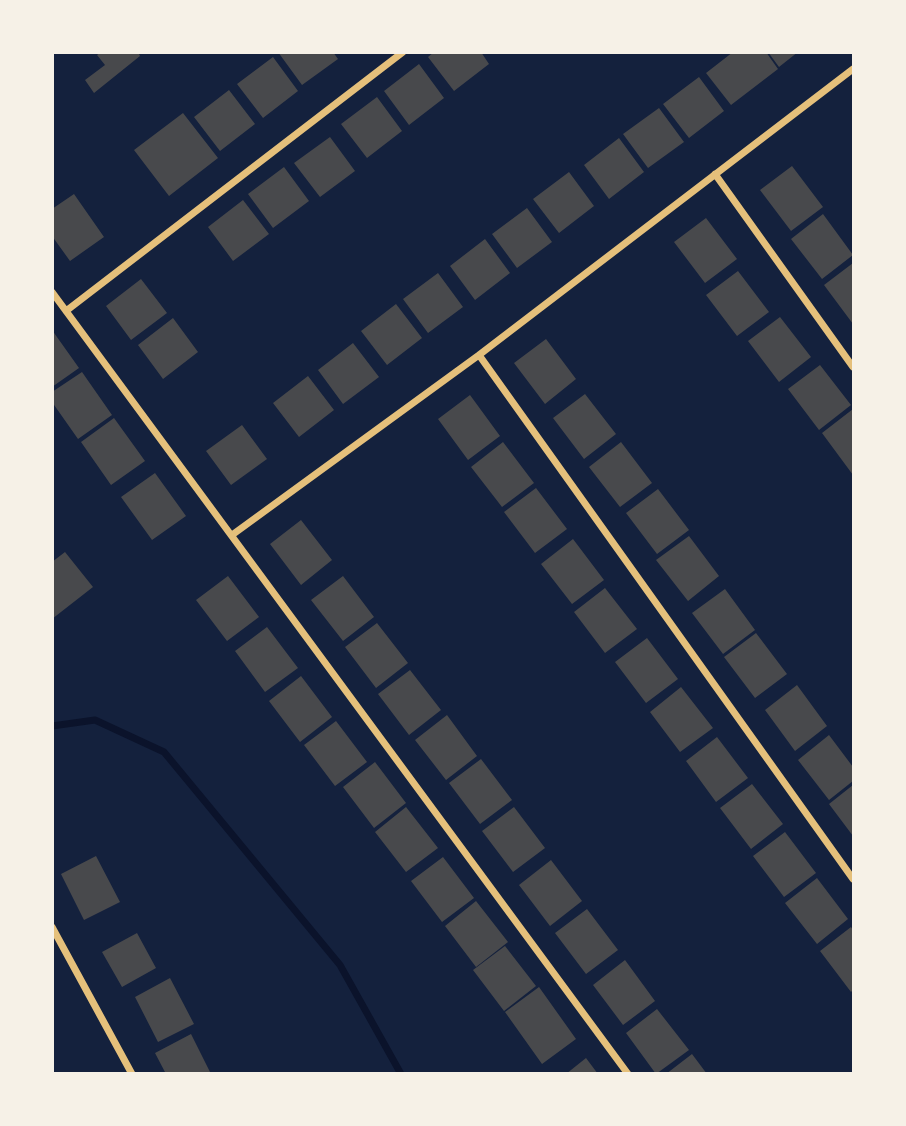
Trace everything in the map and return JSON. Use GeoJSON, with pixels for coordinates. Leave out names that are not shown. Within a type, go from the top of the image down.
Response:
{"type":"FeatureCollection","features":[{"type":"Feature","properties":{"kind":"street"},"geometry":{"type":"LineString","coordinates":[[66,311],[403,52]]}},
{"type":"Feature","properties":{"kind":"street"},"geometry":{"type":"LineString","coordinates":[[232,536],[479,355],[853,69]]}},
{"type":"Feature","properties":{"kind":"street"},"geometry":{"type":"LineString","coordinates":[[715,174],[853,367]]}},
{"type":"Feature","properties":{"kind":"street"},"geometry":{"type":"LineString","coordinates":[[52,292],[628,1073]]}},
{"type":"Feature","properties":{"kind":"street"},"geometry":{"type":"LineString","coordinates":[[479,355],[853,879]]}},
{"type":"Feature","properties":{"kind":"street"},"geometry":{"type":"LineString","coordinates":[[52,927],[132,1073]]}},
{"type":"Feature","properties":{"kind":"building"},"geometry":{"type":"Polygon","coordinates":[[[101,52],[138,52],[140,56],[94,93],[85,80],[105,65],[97,55],[101,52]]]}},
{"type":"Feature","properties":{"kind":"building"},"geometry":{"type":"Polygon","coordinates":[[[278,52],[333,52],[338,59],[302,85],[278,52]]]}},
{"type":"Feature","properties":{"kind":"building"},"geometry":{"type":"Polygon","coordinates":[[[434,52],[481,52],[489,64],[454,91],[428,57],[434,52]]]}},
{"type":"Feature","properties":{"kind":"building"},"geometry":{"type":"Polygon","coordinates":[[[733,52],[766,52],[778,69],[731,105],[706,73],[733,52]]]}},
{"type":"Feature","properties":{"kind":"building"},"geometry":{"type":"Polygon","coordinates":[[[768,52],[798,52],[779,67],[768,52]]]}},
{"type":"Feature","properties":{"kind":"building"},"geometry":{"type":"Polygon","coordinates":[[[273,57],[298,91],[263,118],[237,84],[273,57]]]}},
{"type":"Feature","properties":{"kind":"building"},"geometry":{"type":"Polygon","coordinates":[[[419,64],[444,98],[409,125],[384,91],[419,64]]]}},
{"type":"Feature","properties":{"kind":"building"},"geometry":{"type":"Polygon","coordinates":[[[699,77],[724,111],[689,138],[663,104],[699,77]]]}},
{"type":"Feature","properties":{"kind":"building"},"geometry":{"type":"Polygon","coordinates":[[[229,90],[255,124],[220,151],[194,117],[229,90]]]}},
{"type":"Feature","properties":{"kind":"building"},"geometry":{"type":"Polygon","coordinates":[[[377,97],[402,131],[367,158],[341,124],[377,97]]]}},
{"type":"Feature","properties":{"kind":"building"},"geometry":{"type":"Polygon","coordinates":[[[659,108],[684,142],[648,168],[623,134],[659,108]]]}},
{"type":"Feature","properties":{"kind":"building"},"geometry":{"type":"Polygon","coordinates":[[[183,113],[218,158],[169,196],[134,150],[183,113]]]}},
{"type":"Feature","properties":{"kind":"building"},"geometry":{"type":"Polygon","coordinates":[[[330,137],[355,171],[320,197],[294,163],[330,137]]]}},
{"type":"Feature","properties":{"kind":"building"},"geometry":{"type":"Polygon","coordinates":[[[619,138],[644,172],[609,199],[584,165],[619,138]]]}},
{"type":"Feature","properties":{"kind":"building"},"geometry":{"type":"Polygon","coordinates":[[[792,166],[823,207],[791,231],[760,190],[792,166]]]}},
{"type":"Feature","properties":{"kind":"building"},"geometry":{"type":"Polygon","coordinates":[[[284,167],[309,201],[273,228],[248,194],[284,167]]]}},
{"type":"Feature","properties":{"kind":"building"},"geometry":{"type":"Polygon","coordinates":[[[569,172],[594,206],[559,233],[533,199],[569,172]]]}},
{"type":"Feature","properties":{"kind":"building"},"geometry":{"type":"Polygon","coordinates":[[[74,194],[104,237],[70,261],[52,236],[52,209],[74,194]]]}},
{"type":"Feature","properties":{"kind":"building"},"geometry":{"type":"Polygon","coordinates":[[[243,200],[269,234],[233,261],[208,227],[243,200]]]}},
{"type":"Feature","properties":{"kind":"building"},"geometry":{"type":"Polygon","coordinates":[[[527,208],[552,242],[517,268],[492,234],[527,208]]]}},
{"type":"Feature","properties":{"kind":"building"},"geometry":{"type":"Polygon","coordinates":[[[823,214],[853,255],[822,279],[791,239],[823,214]]]}},
{"type":"Feature","properties":{"kind":"building"},"geometry":{"type":"Polygon","coordinates":[[[706,218],[737,259],[705,283],[674,242],[706,218]]]}},
{"type":"Feature","properties":{"kind":"building"},"geometry":{"type":"Polygon","coordinates":[[[485,239],[510,273],[475,300],[450,266],[485,239]]]}},
{"type":"Feature","properties":{"kind":"building"},"geometry":{"type":"Polygon","coordinates":[[[853,263],[853,324],[824,285],[853,263]]]}},
{"type":"Feature","properties":{"kind":"building"},"geometry":{"type":"Polygon","coordinates":[[[738,271],[769,312],[737,336],[706,295],[738,271]]]}},
{"type":"Feature","properties":{"kind":"building"},"geometry":{"type":"Polygon","coordinates":[[[438,273],[463,307],[428,333],[403,299],[438,273]]]}},
{"type":"Feature","properties":{"kind":"building"},"geometry":{"type":"Polygon","coordinates":[[[141,279],[167,313],[131,340],[106,306],[141,279]]]}},
{"type":"Feature","properties":{"kind":"building"},"geometry":{"type":"Polygon","coordinates":[[[396,304],[422,338],[387,365],[361,331],[396,304]]]}},
{"type":"Feature","properties":{"kind":"building"},"geometry":{"type":"Polygon","coordinates":[[[780,317],[811,357],[779,382],[748,341],[780,317]]]}},
{"type":"Feature","properties":{"kind":"building"},"geometry":{"type":"Polygon","coordinates":[[[173,318],[198,352],[163,379],[138,345],[173,318]]]}},
{"type":"Feature","properties":{"kind":"building"},"geometry":{"type":"Polygon","coordinates":[[[52,330],[79,368],[52,387],[52,330]]]}},
{"type":"Feature","properties":{"kind":"building"},"geometry":{"type":"Polygon","coordinates":[[[546,339],[576,379],[545,404],[514,363],[546,339]]]}},
{"type":"Feature","properties":{"kind":"building"},"geometry":{"type":"Polygon","coordinates":[[[353,343],[379,377],[343,404],[318,370],[353,343]]]}},
{"type":"Feature","properties":{"kind":"building"},"geometry":{"type":"Polygon","coordinates":[[[820,365],[851,405],[819,430],[788,389],[820,365]]]}},
{"type":"Feature","properties":{"kind":"building"},"geometry":{"type":"Polygon","coordinates":[[[82,372],[112,415],[78,439],[52,402],[52,392],[82,372]]]}},
{"type":"Feature","properties":{"kind":"building"},"geometry":{"type":"Polygon","coordinates":[[[308,376],[334,410],[299,437],[273,403],[308,376]]]}},
{"type":"Feature","properties":{"kind":"building"},"geometry":{"type":"Polygon","coordinates":[[[585,394],[616,434],[584,459],[553,418],[585,394]]]}},
{"type":"Feature","properties":{"kind":"building"},"geometry":{"type":"Polygon","coordinates":[[[470,395],[500,436],[468,460],[438,419],[470,395]]]}},
{"type":"Feature","properties":{"kind":"building"},"geometry":{"type":"Polygon","coordinates":[[[853,409],[853,475],[822,433],[853,409]]]}},
{"type":"Feature","properties":{"kind":"building"},"geometry":{"type":"Polygon","coordinates":[[[114,418],[145,461],[111,485],[81,442],[114,418]]]}},
{"type":"Feature","properties":{"kind":"building"},"geometry":{"type":"Polygon","coordinates":[[[242,425],[267,459],[231,485],[206,451],[242,425]]]}},
{"type":"Feature","properties":{"kind":"building"},"geometry":{"type":"Polygon","coordinates":[[[503,442],[534,483],[502,507],[471,467],[503,442]]]}},
{"type":"Feature","properties":{"kind":"building"},"geometry":{"type":"Polygon","coordinates":[[[621,442],[652,483],[620,507],[589,467],[621,442]]]}},
{"type":"Feature","properties":{"kind":"building"},"geometry":{"type":"Polygon","coordinates":[[[155,473],[186,516],[152,540],[121,497],[155,473]]]}},
{"type":"Feature","properties":{"kind":"building"},"geometry":{"type":"Polygon","coordinates":[[[536,488],[567,529],[535,553],[504,512],[536,488]]]}},
{"type":"Feature","properties":{"kind":"building"},"geometry":{"type":"Polygon","coordinates":[[[658,489],[689,530],[657,554],[626,513],[658,489]]]}},
{"type":"Feature","properties":{"kind":"building"},"geometry":{"type":"Polygon","coordinates":[[[301,520],[332,560],[301,585],[270,544],[301,520]]]}},
{"type":"Feature","properties":{"kind":"building"},"geometry":{"type":"Polygon","coordinates":[[[689,536],[719,576],[688,601],[656,560],[689,536]]]}},
{"type":"Feature","properties":{"kind":"building"},"geometry":{"type":"Polygon","coordinates":[[[573,539],[604,580],[572,604],[541,564],[573,539]]]}},
{"type":"Feature","properties":{"kind":"building"},"geometry":{"type":"Polygon","coordinates":[[[65,552],[93,587],[52,619],[52,562],[65,552]]]}},
{"type":"Feature","properties":{"kind":"building"},"geometry":{"type":"Polygon","coordinates":[[[228,576],[259,617],[227,641],[196,600],[228,576]]]}},
{"type":"Feature","properties":{"kind":"building"},"geometry":{"type":"Polygon","coordinates":[[[343,576],[374,617],[343,641],[311,600],[343,576]]]}},
{"type":"Feature","properties":{"kind":"building"},"geometry":{"type":"Polygon","coordinates":[[[605,588],[637,629],[605,653],[574,612],[605,588]]]}},
{"type":"Feature","properties":{"kind":"building"},"geometry":{"type":"Polygon","coordinates":[[[725,589],[755,630],[723,654],[692,613],[725,589]]]}},
{"type":"Feature","properties":{"kind":"building"},"geometry":{"type":"Polygon","coordinates":[[[377,623],[408,663],[376,688],[345,647],[377,623]]]}},
{"type":"Feature","properties":{"kind":"building"},"geometry":{"type":"Polygon","coordinates":[[[267,627],[298,668],[265,692],[235,651],[267,627]]]}},
{"type":"Feature","properties":{"kind":"building"},"geometry":{"type":"Polygon","coordinates":[[[756,633],[787,674],[755,698],[724,657],[756,633]]]}},
{"type":"Feature","properties":{"kind":"building"},"geometry":{"type":"Polygon","coordinates":[[[647,638],[678,679],[646,703],[615,662],[647,638]]]}},
{"type":"Feature","properties":{"kind":"building"},"geometry":{"type":"Polygon","coordinates":[[[410,670],[441,710],[409,735],[378,694],[410,670]]]}},
{"type":"Feature","properties":{"kind":"building"},"geometry":{"type":"Polygon","coordinates":[[[301,676],[332,717],[300,742],[269,701],[301,676]]]}},
{"type":"Feature","properties":{"kind":"building"},"geometry":{"type":"Polygon","coordinates":[[[797,685],[827,726],[795,751],[765,710],[797,685]]]}},
{"type":"Feature","properties":{"kind":"building"},"geometry":{"type":"Polygon","coordinates":[[[681,687],[713,728],[680,752],[650,712],[681,687]]]}},
{"type":"Feature","properties":{"kind":"building"},"geometry":{"type":"Polygon","coordinates":[[[447,715],[477,756],[446,780],[415,740],[447,715]]]}},
{"type":"Feature","properties":{"kind":"building"},"geometry":{"type":"Polygon","coordinates":[[[336,721],[367,762],[335,786],[304,745],[336,721]]]}},
{"type":"Feature","properties":{"kind":"building"},"geometry":{"type":"Polygon","coordinates":[[[829,735],[853,767],[853,781],[829,800],[798,760],[829,735]]]}},
{"type":"Feature","properties":{"kind":"building"},"geometry":{"type":"Polygon","coordinates":[[[717,737],[748,778],[716,802],[686,761],[717,737]]]}},
{"type":"Feature","properties":{"kind":"building"},"geometry":{"type":"Polygon","coordinates":[[[481,759],[512,800],[480,824],[449,783],[481,759]]]}},
{"type":"Feature","properties":{"kind":"building"},"geometry":{"type":"Polygon","coordinates":[[[375,762],[406,803],[374,828],[343,787],[375,762]]]}},
{"type":"Feature","properties":{"kind":"building"},"geometry":{"type":"Polygon","coordinates":[[[752,784],[783,824],[751,849],[720,808],[752,784]]]}},
{"type":"Feature","properties":{"kind":"building"},"geometry":{"type":"Polygon","coordinates":[[[853,785],[853,836],[829,804],[853,785]]]}},
{"type":"Feature","properties":{"kind":"building"},"geometry":{"type":"Polygon","coordinates":[[[406,807],[438,848],[406,872],[375,832],[406,807]]]}},
{"type":"Feature","properties":{"kind":"building"},"geometry":{"type":"Polygon","coordinates":[[[514,807],[545,848],[513,872],[482,831],[514,807]]]}},
{"type":"Feature","properties":{"kind":"building"},"geometry":{"type":"Polygon","coordinates":[[[785,832],[816,873],[784,897],[753,856],[785,832]]]}},
{"type":"Feature","properties":{"kind":"building"},"geometry":{"type":"Polygon","coordinates":[[[96,856],[120,902],[84,920],[61,874],[96,856]]]}},
{"type":"Feature","properties":{"kind":"building"},"geometry":{"type":"Polygon","coordinates":[[[443,857],[474,898],[442,922],[411,881],[443,857]]]}},
{"type":"Feature","properties":{"kind":"building"},"geometry":{"type":"Polygon","coordinates":[[[551,860],[582,901],[550,926],[519,885],[551,860]]]}},
{"type":"Feature","properties":{"kind":"building"},"geometry":{"type":"Polygon","coordinates":[[[817,878],[848,919],[817,944],[785,903],[817,878]]]}},
{"type":"Feature","properties":{"kind":"building"},"geometry":{"type":"Polygon","coordinates":[[[476,901],[508,942],[476,967],[445,926],[476,901]]]}},
{"type":"Feature","properties":{"kind":"building"},"geometry":{"type":"Polygon","coordinates":[[[587,909],[618,950],[586,974],[555,933],[587,909]]]}},
{"type":"Feature","properties":{"kind":"building"},"geometry":{"type":"Polygon","coordinates":[[[851,927],[853,990],[851,992],[820,951],[851,927]]]}},
{"type":"Feature","properties":{"kind":"building"},"geometry":{"type":"Polygon","coordinates":[[[137,933],[156,968],[122,987],[102,952],[137,933]]]}},
{"type":"Feature","properties":{"kind":"building"},"geometry":{"type":"Polygon","coordinates":[[[505,946],[536,986],[504,1011],[473,970],[505,946]]]}},
{"type":"Feature","properties":{"kind":"building"},"geometry":{"type":"Polygon","coordinates":[[[625,960],[655,1001],[623,1025],[593,985],[625,960]]]}},
{"type":"Feature","properties":{"kind":"building"},"geometry":{"type":"Polygon","coordinates":[[[170,978],[194,1024],[158,1042],[135,997],[170,978]]]}},
{"type":"Feature","properties":{"kind":"building"},"geometry":{"type":"Polygon","coordinates":[[[539,987],[576,1039],[542,1064],[505,1012],[539,987]]]}},
{"type":"Feature","properties":{"kind":"building"},"geometry":{"type":"Polygon","coordinates":[[[657,1009],[689,1050],[656,1074],[626,1033],[657,1009]]]}},
{"type":"Feature","properties":{"kind":"building"},"geometry":{"type":"Polygon","coordinates":[[[191,1034],[211,1074],[166,1074],[155,1053],[191,1034]]]}},
{"type":"Feature","properties":{"kind":"building"},"geometry":{"type":"Polygon","coordinates":[[[692,1054],[707,1074],[666,1074],[692,1054]]]}},
{"type":"Feature","properties":{"kind":"building"},"geometry":{"type":"Polygon","coordinates":[[[586,1058],[598,1074],[566,1074],[586,1058]]]}},
{"type":"Feature","properties":{"kind":"waterway"},"geometry":{"type":"LineString","coordinates":[[52,726],[95,720],[164,752],[340,965],[401,1074]]}}]}
